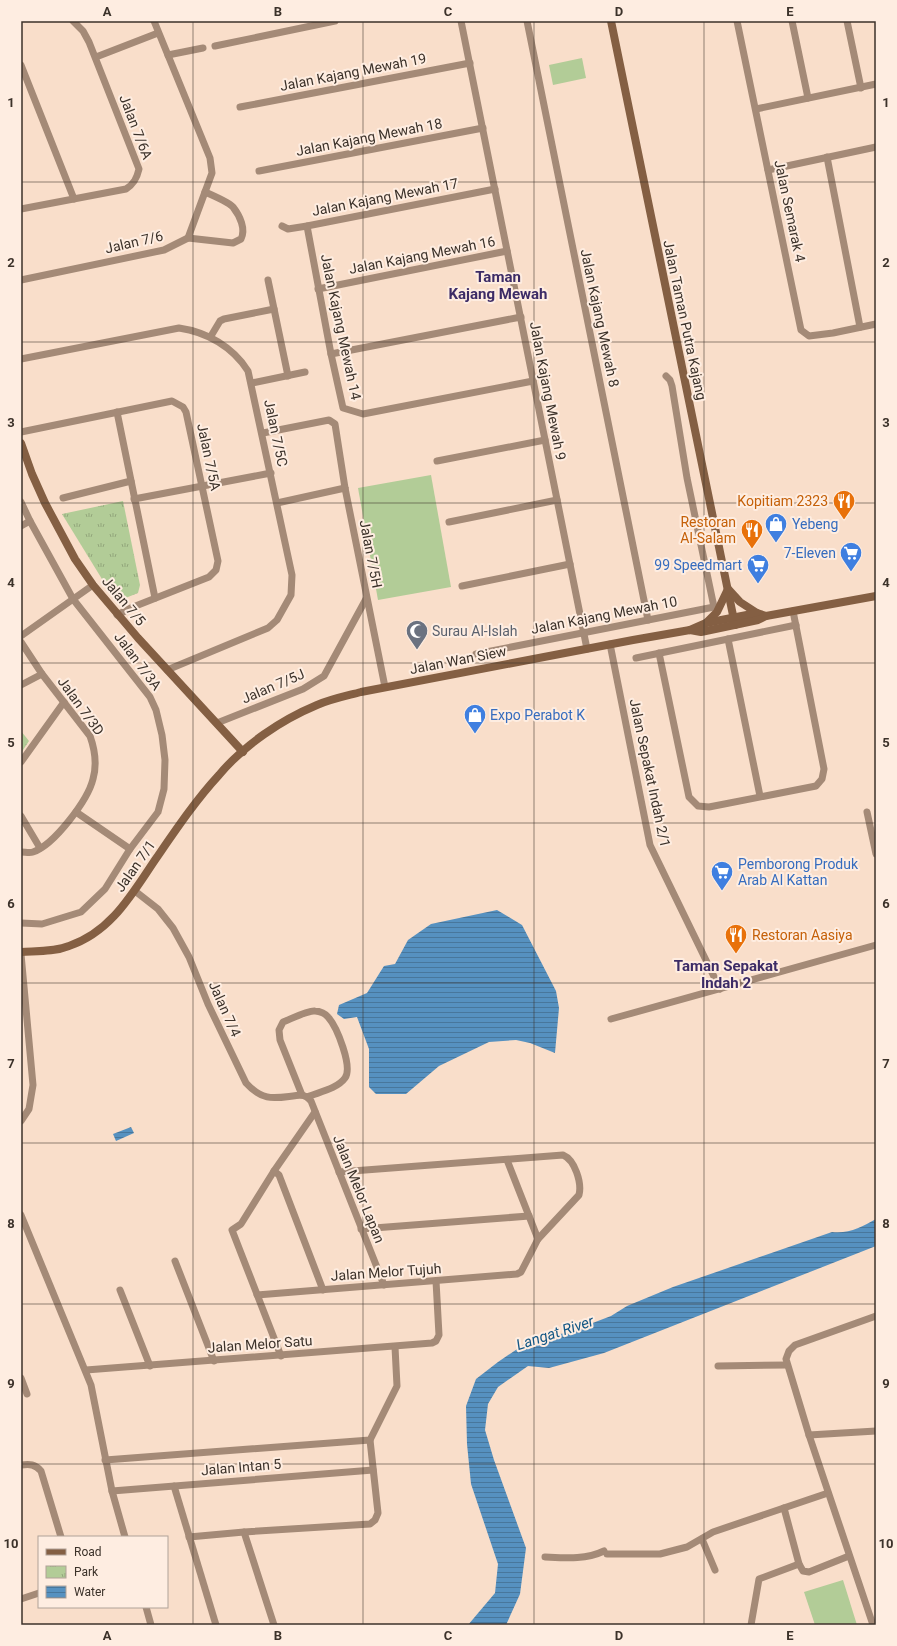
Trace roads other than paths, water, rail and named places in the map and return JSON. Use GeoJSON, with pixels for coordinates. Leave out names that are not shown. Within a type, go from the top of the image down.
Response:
{"type":"FeatureCollection","features":[{"type":"Feature","properties":{"kind":"street","name":"Jalan 7/6A"},"geometry":{"type":"LineString","coordinates":[[21,209],[126,189],[135,181],[139,169],[96,57],[83,31],[73,21]]}},
{"type":"Feature","properties":{"kind":"street"},"geometry":{"type":"LineString","coordinates":[[154,21],[210,158],[212,173],[188,238],[233,242],[241,239],[244,232],[242,224],[232,207],[205,192]]}},
{"type":"Feature","properties":{"kind":"street"},"geometry":{"type":"LineString","coordinates":[[215,46],[335,21]]}},
{"type":"Feature","properties":{"kind":"street","name":"Jalan Kajang Mewah 9"},"geometry":{"type":"LineString","coordinates":[[461,21],[587,649]]}},
{"type":"Feature","properties":{"kind":"street","name":"Jalan Kajang Mewah 8"},"geometry":{"type":"LineString","coordinates":[[527,21],[648,620]]}},
{"type":"Feature","properties":{"kind":"street","name":"Jalan Taman Putra Kajang"},"geometry":{"type":"LineString","coordinates":[[611,21],[734,621]]}},
{"type":"Feature","properties":{"kind":"street","name":"Jalan Semarak 4"},"geometry":{"type":"LineString","coordinates":[[737,21],[801,330],[809,336],[876,324]]}},
{"type":"Feature","properties":{"kind":"street"},"geometry":{"type":"LineString","coordinates":[[792,21],[808,98]]}},
{"type":"Feature","properties":{"kind":"street"},"geometry":{"type":"LineString","coordinates":[[847,21],[861,88]]}},
{"type":"Feature","properties":{"kind":"street"},"geometry":{"type":"LineString","coordinates":[[96,57],[158,33]]}},
{"type":"Feature","properties":{"kind":"street"},"geometry":{"type":"LineString","coordinates":[[168,55],[203,48]]}},
{"type":"Feature","properties":{"kind":"street","name":"Jalan Kajang Mewah 19"},"geometry":{"type":"LineString","coordinates":[[240,107],[470,62]]}},
{"type":"Feature","properties":{"kind":"street"},"geometry":{"type":"LineString","coordinates":[[21,65],[74,198]]}},
{"type":"Feature","properties":{"kind":"street"},"geometry":{"type":"LineString","coordinates":[[756,109],[876,84]]}},
{"type":"Feature","properties":{"kind":"street","name":"Jalan Kajang Mewah 18"},"geometry":{"type":"LineString","coordinates":[[259,171],[483,128]]}},
{"type":"Feature","properties":{"kind":"street"},"geometry":{"type":"LineString","coordinates":[[768,170],[876,147]]}},
{"type":"Feature","properties":{"kind":"street"},"geometry":{"type":"LineString","coordinates":[[827,157],[860,327]]}},
{"type":"Feature","properties":{"kind":"street","name":"Jalan Kajang Mewah 17"},"geometry":{"type":"LineString","coordinates":[[282,226],[288,229],[307,226],[495,189]]}},
{"type":"Feature","properties":{"kind":"street","name":"Jalan Kajang Mewah 14"},"geometry":{"type":"LineString","coordinates":[[307,226],[318,289],[343,408],[363,414],[533,381]]}},
{"type":"Feature","properties":{"kind":"street","name":"Jalan 7/6"},"geometry":{"type":"LineString","coordinates":[[21,280],[164,250],[188,238]]}},
{"type":"Feature","properties":{"kind":"street","name":"Jalan Kajang Mewah 16"},"geometry":{"type":"LineString","coordinates":[[318,289],[507,251]]}},
{"type":"Feature","properties":{"kind":"street"},"geometry":{"type":"LineString","coordinates":[[268,280],[288,376]]}},
{"type":"Feature","properties":{"kind":"street"},"geometry":{"type":"LineString","coordinates":[[211,336],[220,321],[224,319],[274,308]]}},
{"type":"Feature","properties":{"kind":"street"},"geometry":{"type":"LineString","coordinates":[[331,354],[520,317]]}},
{"type":"Feature","properties":{"kind":"street","name":"Jalan 7/5C"},"geometry":{"type":"LineString","coordinates":[[21,359],[179,328],[194,330],[211,336],[241,360],[248,371],[263,433],[292,574],[292,595],[277,620],[261,632],[167,670]]}},
{"type":"Feature","properties":{"kind":"street"},"geometry":{"type":"LineString","coordinates":[[252,383],[305,372]]}},
{"type":"Feature","properties":{"kind":"street","name":"Jalan Kajang Mewah 10"},"geometry":{"type":"LineString","coordinates":[[476,654],[714,607],[687,478],[672,386],[670,380],[666,376]]}},
{"type":"Feature","properties":{"kind":"street","name":"Jalan 7/5A"},"geometry":{"type":"LineString","coordinates":[[21,432],[172,401],[183,407],[186,412],[218,562],[216,570],[209,577],[155,598],[117,615]]}},
{"type":"Feature","properties":{"kind":"street"},"geometry":{"type":"LineString","coordinates":[[117,412],[155,598]]}},
{"type":"Feature","properties":{"kind":"street","name":"Jalan 7/5H"},"geometry":{"type":"LineString","coordinates":[[263,433],[329,420],[335,424],[345,488],[366,600],[385,687]]}},
{"type":"Feature","properties":{"kind":"street"},"geometry":{"type":"LineString","coordinates":[[438,461],[545,440]]}},
{"type":"Feature","properties":{"kind":"street","name":"Jalan 7/5"},"geometry":{"type":"LineString","coordinates":[[21,443],[32,474],[45,503],[75,558],[93,585],[117,615],[243,752]]}},
{"type":"Feature","properties":{"kind":"street"},"geometry":{"type":"LineString","coordinates":[[134,499],[271,473]]}},
{"type":"Feature","properties":{"kind":"street"},"geometry":{"type":"LineString","coordinates":[[63,498],[131,481]]}},
{"type":"Feature","properties":{"kind":"street"},"geometry":{"type":"LineString","coordinates":[[277,502],[345,488]]}},
{"type":"Feature","properties":{"kind":"street"},"geometry":{"type":"LineString","coordinates":[[449,522],[557,500]]}},
{"type":"Feature","properties":{"kind":"street","name":"Jalan 7/3A"},"geometry":{"type":"LineString","coordinates":[[21,502],[30,522],[74,599],[150,698],[156,710],[162,735],[165,760],[164,789],[158,812],[130,849],[105,889],[81,912],[42,924],[21,923]]}},
{"type":"Feature","properties":{"kind":"street"},"geometry":{"type":"LineString","coordinates":[[21,526],[30,522]]}},
{"type":"Feature","properties":{"kind":"street"},"geometry":{"type":"LineString","coordinates":[[462,586],[570,564]]}},
{"type":"Feature","properties":{"kind":"street"},"geometry":{"type":"LineString","coordinates":[[21,636],[93,585]]}},
{"type":"Feature","properties":{"kind":"street"},"geometry":{"type":"LineString","coordinates":[[706,623],[717,612],[728,589],[740,602],[757,613]]}},
{"type":"Feature","properties":{"kind":"street","name":"Jalan Wan Siew"},"geometry":{"type":"LineString","coordinates":[[243,752],[285,721],[317,705],[339,697],[610,644],[690,630],[706,623],[758,620],[766,616],[876,596]]}},
{"type":"Feature","properties":{"kind":"street","name":"Jalan 7/5J"},"geometry":{"type":"LineString","coordinates":[[217,723],[303,689],[324,676],[366,600]]}},
{"type":"Feature","properties":{"kind":"street"},"geometry":{"type":"LineString","coordinates":[[659,653],[689,797],[698,806],[709,807],[816,786],[822,779],[824,769],[793,611]]}},
{"type":"Feature","properties":{"kind":"street","name":"Jalan Wan Siew"},"geometry":{"type":"LineString","coordinates":[[690,630],[701,632],[757,613],[766,616]]}},
{"type":"Feature","properties":{"kind":"street"},"geometry":{"type":"LineString","coordinates":[[636,658],[796,625]]}},
{"type":"Feature","properties":{"kind":"street"},"geometry":{"type":"LineString","coordinates":[[728,639],[760,796]]}},
{"type":"Feature","properties":{"kind":"street","name":"Jalan 7/3D"},"geometry":{"type":"LineString","coordinates":[[21,642],[42,674],[90,736],[94,746],[95,757],[93,780],[76,812],[48,843],[32,852],[21,852]]}},
{"type":"Feature","properties":{"kind":"street","name":"Jalan Sepakat Indah 2/1"},"geometry":{"type":"LineString","coordinates":[[610,644],[650,845],[720,989]]}},
{"type":"Feature","properties":{"kind":"street"},"geometry":{"type":"LineString","coordinates":[[21,685],[42,674]]}},
{"type":"Feature","properties":{"kind":"street"},"geometry":{"type":"LineString","coordinates":[[21,762],[64,702]]}},
{"type":"Feature","properties":{"kind":"street","name":"Jalan 7/1"},"geometry":{"type":"LineString","coordinates":[[21,953],[51,951],[69,947],[84,940],[110,922],[135,891],[196,801],[220,773],[243,752]]}},
{"type":"Feature","properties":{"kind":"street"},"geometry":{"type":"LineString","coordinates":[[76,812],[130,849]]}},
{"type":"Feature","properties":{"kind":"street"},"geometry":{"type":"LineString","coordinates":[[867,812],[875,842],[876,854]]}},
{"type":"Feature","properties":{"kind":"street"},"geometry":{"type":"LineString","coordinates":[[21,816],[40,848]]}},
{"type":"Feature","properties":{"kind":"street","name":"Jalan 7/4"},"geometry":{"type":"LineString","coordinates":[[135,891],[158,909],[173,928],[189,957],[211,1010],[246,1083],[254,1092],[266,1098],[307,1098]]}},
{"type":"Feature","properties":{"kind":"street"},"geometry":{"type":"LineString","coordinates":[[611,1019],[876,945]]}},
{"type":"Feature","properties":{"kind":"street"},"geometry":{"type":"LineString","coordinates":[[21,953],[33,1085],[29,1109],[21,1121]]}},
{"type":"Feature","properties":{"kind":"street","name":"Jalan Melor Lapan"},"geometry":{"type":"LineString","coordinates":[[307,1098],[339,1084],[346,1077],[348,1068],[346,1058],[331,1021],[325,1014],[314,1010],[283,1022],[279,1030],[280,1040],[307,1098],[315,1112],[384,1285]]}},
{"type":"Feature","properties":{"kind":"street"},"geometry":{"type":"LineString","coordinates":[[281,1356],[232,1230],[241,1224],[274,1171],[315,1112]]}},
{"type":"Feature","properties":{"kind":"street"},"geometry":{"type":"LineString","coordinates":[[339,1172],[563,1155],[570,1159],[580,1184],[579,1195],[538,1239],[507,1160]]}},
{"type":"Feature","properties":{"kind":"street"},"geometry":{"type":"LineString","coordinates":[[274,1171],[279,1175],[323,1290]]}},
{"type":"Feature","properties":{"kind":"street"},"geometry":{"type":"LineString","coordinates":[[21,1215],[86,1370],[95,1400],[105,1460],[112,1490],[126,1536]]}},
{"type":"Feature","properties":{"kind":"street"},"geometry":{"type":"LineString","coordinates":[[361,1229],[529,1216]]}},
{"type":"Feature","properties":{"kind":"street","name":"Jalan Melor Tujuh"},"geometry":{"type":"LineString","coordinates":[[257,1295],[517,1274],[520,1272],[538,1239]]}},
{"type":"Feature","properties":{"kind":"street"},"geometry":{"type":"LineString","coordinates":[[175,1261],[214,1361]]}},
{"type":"Feature","properties":{"kind":"street","name":"Jalan Melor Satu"},"geometry":{"type":"LineString","coordinates":[[86,1370],[395,1347],[436,1342],[439,1335],[436,1281]]}},
{"type":"Feature","properties":{"kind":"street"},"geometry":{"type":"LineString","coordinates":[[120,1290],[150,1366]]}},
{"type":"Feature","properties":{"kind":"street"},"geometry":{"type":"LineString","coordinates":[[873,1625],[809,1435],[786,1359],[789,1351],[795,1345],[876,1316]]}},
{"type":"Feature","properties":{"kind":"street"},"geometry":{"type":"LineString","coordinates":[[189,1537],[370,1524],[375,1520],[378,1513],[370,1440],[396,1386],[395,1347]]}},
{"type":"Feature","properties":{"kind":"street"},"geometry":{"type":"LineString","coordinates":[[718,1366],[747,1364],[787,1365]]}},
{"type":"Feature","properties":{"kind":"street"},"geometry":{"type":"LineString","coordinates":[[21,1378],[27,1394]]}},
{"type":"Feature","properties":{"kind":"street"},"geometry":{"type":"LineString","coordinates":[[809,1435],[876,1430]]}},
{"type":"Feature","properties":{"kind":"street"},"geometry":{"type":"LineString","coordinates":[[105,1460],[370,1440]]}},
{"type":"Feature","properties":{"kind":"street"},"geometry":{"type":"LineString","coordinates":[[21,1465],[32,1464],[37,1466],[41,1471],[62,1536]]}},
{"type":"Feature","properties":{"kind":"street","name":"Jalan Intan 5"},"geometry":{"type":"LineString","coordinates":[[112,1490],[373,1470]]}},
{"type":"Feature","properties":{"kind":"street"},"geometry":{"type":"LineString","coordinates":[[174,1486],[216,1625]]}},
{"type":"Feature","properties":{"kind":"street"},"geometry":{"type":"LineString","coordinates":[[545,1557],[576,1558],[606,1553],[660,1554],[687,1547],[713,1532],[828,1493]]}},
{"type":"Feature","properties":{"kind":"street"},"geometry":{"type":"LineString","coordinates":[[784,1508],[799,1564],[803,1571],[809,1572],[849,1556]]}},
{"type":"Feature","properties":{"kind":"street"},"geometry":{"type":"LineString","coordinates":[[244,1532],[274,1625]]}},
{"type":"Feature","properties":{"kind":"street"},"geometry":{"type":"LineString","coordinates":[[702,1539],[715,1570]]}},
{"type":"Feature","properties":{"kind":"street"},"geometry":{"type":"LineString","coordinates":[[751,1625],[759,1580],[799,1564]]}},
{"type":"Feature","properties":{"kind":"street"},"geometry":{"type":"LineString","coordinates":[[21,1598],[38,1593]]}},
{"type":"Feature","properties":{"kind":"street"},"geometry":{"type":"LineString","coordinates":[[146,1608],[152,1625]]}},
{"type":"Feature","properties":{"kind":"water"},"geometry":{"type":"Polygon","coordinates":[[[497,910],[522,925],[556,991],[559,1008],[555,1053],[530,1043],[516,1040],[489,1042],[439,1066],[406,1094],[376,1094],[369,1087],[369,1049],[357,1017],[344,1019],[337,1014],[339,1005],[367,993],[384,966],[395,964],[408,940],[431,924],[497,910]]]}},
{"type":"Feature","properties":{"kind":"water"},"geometry":{"type":"Polygon","coordinates":[[[131,1127],[134,1133],[116,1141],[113,1134],[131,1127]]]}},
{"type":"Feature","properties":{"kind":"water"},"geometry":{"type":"Polygon","coordinates":[[[876,1219],[876,1246],[604,1353],[549,1368],[528,1366],[498,1387],[488,1404],[485,1430],[494,1460],[526,1548],[520,1594],[506,1625],[468,1625],[495,1593],[498,1564],[471,1484],[467,1444],[466,1406],[476,1379],[529,1341],[569,1332],[611,1316],[627,1306],[673,1287],[832,1232],[844,1232],[855,1229],[876,1219]]]}},
{"type":"Feature","properties":{"kind":"place","name":"Kopitiam 2323"},"geometry":{"type":"Point","coordinates":[844,520]}},
{"type":"Feature","properties":{"kind":"place","name":"Yebeng"},"geometry":{"type":"Point","coordinates":[776,544]}},
{"type":"Feature","properties":{"kind":"place","name":"Restoran Al-Salam"},"geometry":{"type":"Point","coordinates":[752,550]}},
{"type":"Feature","properties":{"kind":"place","name":"7-Eleven"},"geometry":{"type":"Point","coordinates":[851,572]}},
{"type":"Feature","properties":{"kind":"place","name":"99 Speedmart"},"geometry":{"type":"Point","coordinates":[758,584]}},
{"type":"Feature","properties":{"kind":"place","name":"Surau Al-Islah"},"geometry":{"type":"Point","coordinates":[417,650]}},
{"type":"Feature","properties":{"kind":"place","name":"Expo Perabot K"},"geometry":{"type":"Point","coordinates":[475,734]}},
{"type":"Feature","properties":{"kind":"place","name":"Pemborong Produk Arab Al Kattan"},"geometry":{"type":"Point","coordinates":[722,892]}},
{"type":"Feature","properties":{"kind":"place","name":"Restoran Aasiya"},"geometry":{"type":"Point","coordinates":[736,954]}},
{"type":"Feature","properties":{"kind":"district","name":"Taman Kajang Mewah"},"geometry":{"type":"Point","coordinates":[498,286]}},
{"type":"Feature","properties":{"kind":"district","name":"Taman Sepakat Indah 2"},"geometry":{"type":"Point","coordinates":[726,974]}},
{"type":"Feature","properties":{"kind":"water label","name":"Langat River"},"geometry":{"type":"Point","coordinates":[555,1333]}}]}
